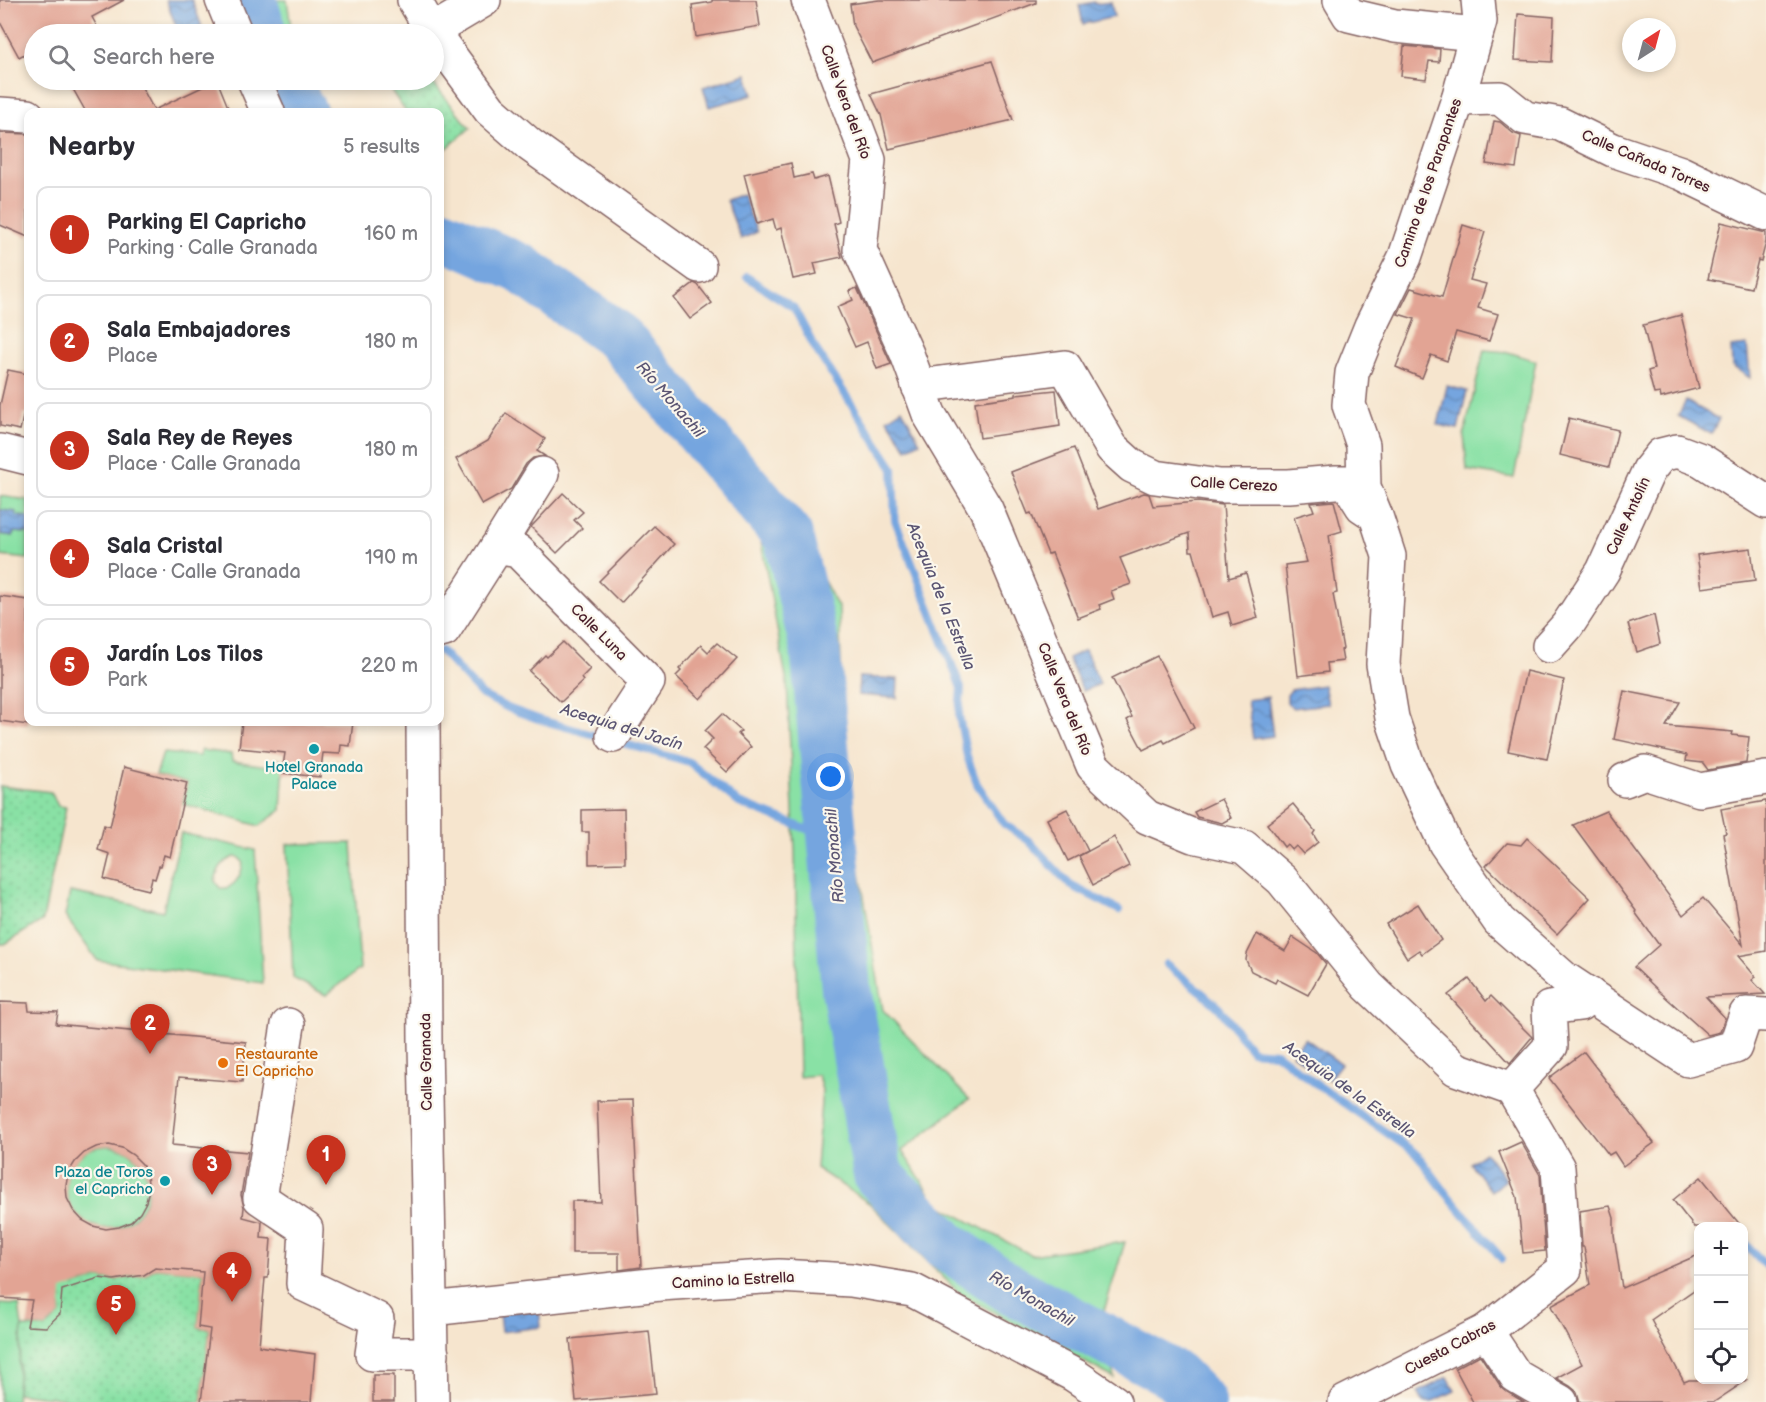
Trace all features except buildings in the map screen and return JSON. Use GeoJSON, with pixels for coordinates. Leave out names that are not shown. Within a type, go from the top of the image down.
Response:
{"type":"FeatureCollection","features":[{"type":"Feature","properties":{"kind":"street"},"geometry":{"type":"LineString","coordinates":[[222,0],[232,24]]}},
{"type":"Feature","properties":{"kind":"street"},"geometry":{"type":"LineString","coordinates":[[414,0],[428,24]]}},
{"type":"Feature","properties":{"kind":"street"},"geometry":{"type":"LineString","coordinates":[[444,24],[484,0]]}},
{"type":"Feature","properties":{"kind":"street","name":"Calle Vera del Río"},"geometry":{"type":"LineString","coordinates":[[808,0],[869,160],[860,250],[907,354],[929,414],[986,509],[1093,766],[1147,817],[1193,836],[1244,848],[1282,880],[1368,986],[1456,1069],[1512,1089]]}},
{"type":"Feature","properties":{"kind":"street"},"geometry":{"type":"LineString","coordinates":[[1340,0],[1349,15],[1395,26],[1476,34]]}},
{"type":"Feature","properties":{"kind":"street","name":"Camino de los Parapantes"},"geometry":{"type":"LineString","coordinates":[[1478,0],[1480,21],[1458,99],[1405,257],[1371,326],[1352,373],[1349,405],[1363,445],[1364,487],[1389,555],[1383,664],[1392,718],[1408,765],[1445,843],[1499,921],[1564,978],[1688,1060],[1735,1047],[1746,1014],[1766,1015]]}},
{"type":"Feature","properties":{"kind":"street"},"geometry":{"type":"LineString","coordinates":[[444,47],[490,110],[530,145],[699,266]]}},
{"type":"Feature","properties":{"kind":"street"},"geometry":{"type":"LineString","coordinates":[[258,90],[266,108]]}},
{"type":"Feature","properties":{"kind":"street","name":"Calle Cañada Torres"},"geometry":{"type":"LineString","coordinates":[[1458,99],[1500,98],[1525,118],[1560,124],[1613,150],[1681,173],[1766,214]]}},
{"type":"Feature","properties":{"kind":"street"},"geometry":{"type":"LineString","coordinates":[[0,114],[24,116]]}},
{"type":"Feature","properties":{"kind":"street","name":"Calle Cerezo"},"geometry":{"type":"LineString","coordinates":[[918,386],[1065,367],[1112,448],[1132,466],[1155,477],[1220,486],[1289,486],[1347,482],[1362,506],[1376,516]]}},
{"type":"Feature","properties":{"kind":"street"},"geometry":{"type":"LineString","coordinates":[[0,451],[24,457]]}},
{"type":"Feature","properties":{"kind":"street","name":"Calle Antolín"},"geometry":{"type":"LineString","coordinates":[[1550,646],[1567,626],[1603,571],[1649,470],[1661,455],[1677,451],[1701,460],[1766,502]]}},
{"type":"Feature","properties":{"kind":"street"},"geometry":{"type":"LineString","coordinates":[[444,630],[542,474]]}},
{"type":"Feature","properties":{"kind":"street","name":"Calle Luna"},"geometry":{"type":"LineString","coordinates":[[497,547],[518,551],[648,682],[613,736]]}},
{"type":"Feature","properties":{"kind":"street","name":"Calle Granada"},"geometry":{"type":"LineString","coordinates":[[423,726],[425,1031],[432,1402]]}},
{"type":"Feature","properties":{"kind":"street"},"geometry":{"type":"LineString","coordinates":[[1626,780],[1645,772],[1700,790],[1766,778]]}},
{"type":"Feature","properties":{"kind":"street"},"geometry":{"type":"LineString","coordinates":[[1512,1089],[1551,1046],[1549,1008],[1580,1004],[1588,994]]}},
{"type":"Feature","properties":{"kind":"street"},"geometry":{"type":"LineString","coordinates":[[288,1025],[260,1198],[306,1230],[303,1284],[377,1319],[372,1354],[432,1354]]}},
{"type":"Feature","properties":{"kind":"street","name":"Cuesta Cabras"},"geometry":{"type":"LineString","coordinates":[[1345,1402],[1387,1393],[1486,1331],[1565,1269],[1558,1168],[1512,1089]]}},
{"type":"Feature","properties":{"kind":"street","name":"Camino la Estrella"},"geometry":{"type":"LineString","coordinates":[[431,1309],[660,1284],[779,1276],[850,1280],[912,1290],[1074,1375],[1114,1402]]}},
{"type":"Feature","properties":{"kind":"street"},"geometry":{"type":"LineString","coordinates":[[1486,1331],[1516,1376],[1561,1402]]}},
{"type":"Feature","properties":{"kind":"green space"},"geometry":{"type":"Polygon","coordinates":[[[257,0],[287,0],[291,24],[257,24],[257,0]]]}},
{"type":"Feature","properties":{"kind":"green space"},"geometry":{"type":"Polygon","coordinates":[[[278,90],[317,90],[327,108],[286,108],[278,90]]]}},
{"type":"Feature","properties":{"kind":"green space"},"geometry":{"type":"Polygon","coordinates":[[[391,90],[439,90],[470,128],[446,149],[444,147],[444,108],[403,108],[391,90]]]}},
{"type":"Feature","properties":{"kind":"green space"},"geometry":{"type":"Polygon","coordinates":[[[444,216],[537,264],[630,329],[770,480],[839,609],[846,790],[883,1010],[969,1099],[902,1151],[937,1204],[1031,1255],[1125,1242],[1104,1311],[1114,1378],[960,1294],[869,1203],[816,1168],[822,1090],[818,1075],[799,1077],[795,851],[787,683],[760,536],[723,475],[663,406],[589,343],[507,287],[444,261],[444,216]]]}},
{"type":"Feature","properties":{"kind":"green space"},"geometry":{"type":"Polygon","coordinates":[[[1484,350],[1508,352],[1536,361],[1514,478],[1467,470],[1464,435],[1484,350]]]}},
{"type":"Feature","properties":{"kind":"green space"},"geometry":{"type":"Polygon","coordinates":[[[0,496],[24,499],[24,517],[15,516],[15,512],[0,510],[0,496]]]}},
{"type":"Feature","properties":{"kind":"green space"},"geometry":{"type":"Polygon","coordinates":[[[13,532],[24,533],[24,559],[0,556],[0,534],[13,536],[13,532]]]}},
{"type":"Feature","properties":{"kind":"green space"},"geometry":{"type":"Polygon","coordinates":[[[201,750],[231,754],[232,761],[275,767],[277,759],[284,761],[281,810],[259,826],[183,804],[187,783],[156,775],[163,753],[200,756],[201,750]]]}},
{"type":"Feature","properties":{"kind":"green space"},"geometry":{"type":"Polygon","coordinates":[[[0,786],[51,792],[58,806],[66,807],[43,920],[5,944],[0,944],[0,786]]]}},
{"type":"Feature","properties":{"kind":"green space"},"geometry":{"type":"Polygon","coordinates":[[[181,833],[255,850],[263,983],[97,960],[65,916],[70,892],[163,911],[181,833]],[[238,857],[226,861],[219,869],[215,881],[220,888],[229,887],[239,876],[243,862],[238,857]]]}},
{"type":"Feature","properties":{"kind":"green space"},"geometry":{"type":"Polygon","coordinates":[[[352,843],[360,969],[326,995],[293,978],[287,844],[352,843]]]}},
{"type":"Feature","properties":{"kind":"green space"},"geometry":{"type":"Polygon","coordinates":[[[107,1146],[123,1149],[136,1158],[145,1171],[148,1187],[145,1203],[136,1216],[123,1225],[107,1228],[91,1225],[78,1216],[69,1203],[66,1187],[69,1171],[78,1158],[91,1149],[107,1146]]]}},
{"type":"Feature","properties":{"kind":"green space"},"geometry":{"type":"Polygon","coordinates":[[[156,1268],[203,1272],[198,1327],[210,1329],[201,1402],[88,1402],[17,1393],[22,1327],[46,1327],[60,1314],[61,1283],[77,1285],[99,1278],[114,1280],[128,1278],[144,1275],[156,1268]]]}},
{"type":"Feature","properties":{"kind":"green space"},"geometry":{"type":"Polygon","coordinates":[[[0,1304],[19,1305],[22,1327],[16,1402],[0,1402],[0,1304]]]}},
{"type":"Feature","properties":{"kind":"water"},"geometry":{"type":"Polygon","coordinates":[[[166,0],[192,0],[201,24],[175,24],[166,0]]]}},
{"type":"Feature","properties":{"kind":"water"},"geometry":{"type":"Polygon","coordinates":[[[1094,2],[1095,4],[1111,2],[1114,17],[1083,24],[1079,5],[1094,2]]]}},
{"type":"Feature","properties":{"kind":"water"},"geometry":{"type":"Polygon","coordinates":[[[747,74],[753,95],[709,107],[703,87],[747,74]]]}},
{"type":"Feature","properties":{"kind":"water"},"geometry":{"type":"Polygon","coordinates":[[[742,194],[757,232],[741,239],[726,200],[742,194]]]}},
{"type":"Feature","properties":{"kind":"water"},"geometry":{"type":"Polygon","coordinates":[[[1747,345],[1750,378],[1732,366],[1731,347],[1747,345]]]}},
{"type":"Feature","properties":{"kind":"water"},"geometry":{"type":"Polygon","coordinates":[[[1447,386],[1467,391],[1458,429],[1438,425],[1447,386]]]}},
{"type":"Feature","properties":{"kind":"water"},"geometry":{"type":"Polygon","coordinates":[[[1686,401],[1719,419],[1711,434],[1678,416],[1686,401]]]}},
{"type":"Feature","properties":{"kind":"water"},"geometry":{"type":"Polygon","coordinates":[[[902,409],[920,442],[907,449],[887,419],[902,409]]]}},
{"type":"Feature","properties":{"kind":"water"},"geometry":{"type":"Polygon","coordinates":[[[0,510],[16,512],[16,516],[24,517],[24,533],[14,532],[13,536],[0,534],[0,510]]]}},
{"type":"Feature","properties":{"kind":"water"},"geometry":{"type":"Polygon","coordinates":[[[1085,650],[1100,684],[1083,691],[1068,658],[1085,650]]]}},
{"type":"Feature","properties":{"kind":"water"},"geometry":{"type":"Polygon","coordinates":[[[859,677],[898,679],[897,698],[858,695],[859,677]]]}},
{"type":"Feature","properties":{"kind":"water"},"geometry":{"type":"Polygon","coordinates":[[[1324,685],[1328,704],[1293,708],[1287,703],[1287,695],[1291,690],[1324,685]]]}},
{"type":"Feature","properties":{"kind":"water"},"geometry":{"type":"Polygon","coordinates":[[[1268,697],[1273,736],[1253,739],[1247,700],[1268,697]]]}},
{"type":"Feature","properties":{"kind":"water"},"geometry":{"type":"Polygon","coordinates":[[[1305,1038],[1341,1064],[1328,1080],[1292,1054],[1305,1038]]]}},
{"type":"Feature","properties":{"kind":"water"},"geometry":{"type":"Polygon","coordinates":[[[1485,1152],[1506,1180],[1491,1191],[1470,1163],[1485,1152]]]}},
{"type":"Feature","properties":{"kind":"water"},"geometry":{"type":"Polygon","coordinates":[[[539,1309],[541,1327],[501,1332],[499,1313],[539,1309]]]}},
{"type":"Feature","properties":{"kind":"water"},"geometry":{"type":"Polygon","coordinates":[[[1448,1377],[1455,1391],[1432,1402],[1423,1402],[1418,1392],[1448,1377]]]}},
{"type":"Feature","properties":{"kind":"waterway","name":"Río Monachil"},"geometry":{"type":"LineString","coordinates":[[252,0],[259,24]]}},
{"type":"Feature","properties":{"kind":"waterway","name":"Río Monachil"},"geometry":{"type":"LineString","coordinates":[[290,90],[300,108]]}},
{"type":"Feature","properties":{"kind":"waterway","name":"Río Monachil"},"geometry":{"type":"LineString","coordinates":[[444,235],[520,268],[618,337],[788,536],[815,648],[846,989],[878,1175],[946,1245],[1009,1288],[1174,1375],[1201,1402]]}},
{"type":"Feature","properties":{"kind":"waterway","name":"Acequia de la Estrella"},"geometry":{"type":"LineString","coordinates":[[747,277],[794,308],[815,348],[893,468],[895,520],[961,688],[959,716],[967,756],[977,784],[1004,824],[1029,841],[1070,885],[1119,910]]}},
{"type":"Feature","properties":{"kind":"waterway","name":"Acequia del Jacín"},"geometry":{"type":"LineString","coordinates":[[444,654],[482,695],[510,709],[689,762],[739,803],[832,839]]}},
{"type":"Feature","properties":{"kind":"waterway","name":"Acequia de la Estrella"},"geometry":{"type":"LineString","coordinates":[[1166,964],[1219,1008],[1252,1051],[1276,1053],[1417,1154],[1446,1193],[1502,1259]]}},
{"type":"Feature","properties":{"kind":"waterway","name":"Acequia de la Estrella"},"geometry":{"type":"LineString","coordinates":[[1748,1246],[1766,1266]]}},
{"type":"Feature","properties":{"kind":"place","name":"Hotel Granada Palace"},"geometry":{"type":"Point","coordinates":[314,749]}},
{"type":"Feature","properties":{"kind":"place","name":"Sala Embajadores"},"geometry":{"type":"Point","coordinates":[150,1054]}},
{"type":"Feature","properties":{"kind":"place","name":"Restaurante El Capricho"},"geometry":{"type":"Point","coordinates":[223,1063]}},
{"type":"Feature","properties":{"kind":"place","name":"Plaza de Toros el Capricho"},"geometry":{"type":"Point","coordinates":[165,1181]}},
{"type":"Feature","properties":{"kind":"place","name":"Parking El Capricho"},"geometry":{"type":"Point","coordinates":[326,1185]}},
{"type":"Feature","properties":{"kind":"place","name":"Sala Rey de Reyes"},"geometry":{"type":"Point","coordinates":[212,1195]}},
{"type":"Feature","properties":{"kind":"place","name":"Sala Cristal"},"geometry":{"type":"Point","coordinates":[232,1302]}},
{"type":"Feature","properties":{"kind":"place","name":"Jardín Los Tilos"},"geometry":{"type":"Point","coordinates":[116,1335]}}]}
